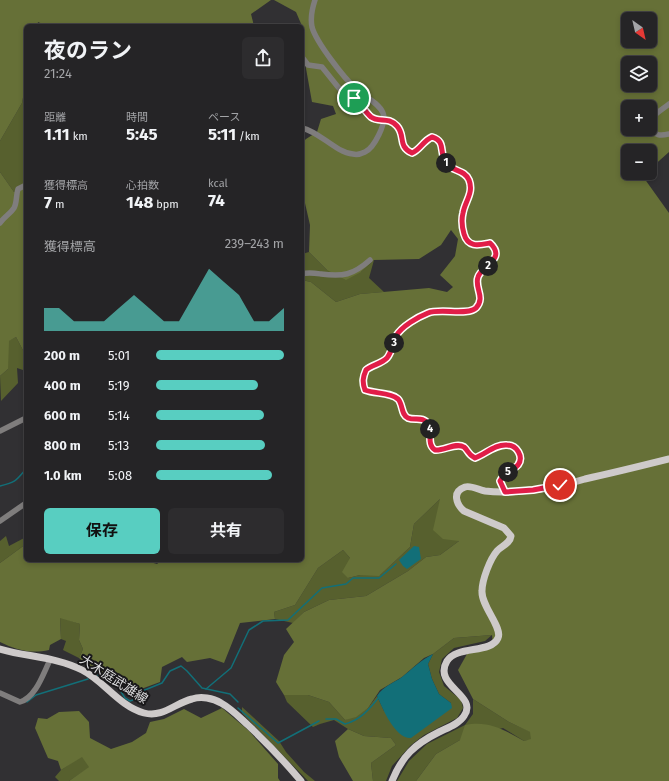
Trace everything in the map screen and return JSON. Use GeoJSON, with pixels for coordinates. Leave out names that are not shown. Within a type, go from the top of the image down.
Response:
{"type":"FeatureCollection","features":[{"type":"Feature","properties":{"kind":"main road"},"geometry":{"type":"LineString","coordinates":[[392,781],[398,767],[418,743],[456,724],[464,716],[467,709],[467,703],[445,678],[444,669],[446,662],[451,656],[457,653],[486,646],[494,643],[498,639],[498,627],[484,604],[482,593],[483,583],[496,552],[508,543],[511,536],[504,528],[464,511],[456,501],[456,496],[459,491],[465,487],[485,491],[505,492],[533,490],[669,459]]}},
{"type":"Feature","properties":{"kind":"main road","name":"大木庭武雄線"},"geometry":{"type":"LineString","coordinates":[[0,649],[14,654],[67,664],[83,670],[96,678],[123,702],[135,710],[145,713],[155,714],[164,712],[191,699],[214,699],[232,710],[259,736],[301,781]]}},
{"type":"Feature","properties":{"kind":"street"},"geometry":{"type":"LineString","coordinates":[[304,129],[314,132],[344,151],[352,154],[360,154],[366,152],[372,145],[382,127],[384,119],[383,113],[379,106],[355,88],[341,73],[318,39],[312,27],[311,11],[315,0]]}},
{"type":"Feature","properties":{"kind":"street"},"geometry":{"type":"LineString","coordinates":[[304,59],[308,64],[322,67],[338,87],[344,93],[354,98],[372,117],[378,120],[384,119],[399,127],[402,146],[406,151],[412,153],[416,152],[426,139],[432,137],[435,138],[442,146],[444,159],[449,167],[460,171],[470,182],[471,192],[463,213],[462,225],[465,238],[470,244],[475,245],[490,243],[496,252],[490,264],[480,273],[477,278],[480,299],[477,308],[473,311],[463,312],[448,310],[431,312],[404,327],[396,337],[386,359],[366,370],[363,385],[365,390],[392,396],[398,399],[405,416],[410,419],[421,419],[428,423],[430,427],[431,446],[435,450],[440,451],[459,446],[464,447],[469,455],[475,458],[496,447],[507,445],[513,446],[519,452],[520,459],[518,464],[502,476],[500,481],[505,492]]}},
{"type":"Feature","properties":{"kind":"street"},"geometry":{"type":"LineString","coordinates":[[657,114],[669,104]]}},
{"type":"Feature","properties":{"kind":"street"},"geometry":{"type":"LineString","coordinates":[[657,135],[669,134]]}},
{"type":"Feature","properties":{"kind":"street"},"geometry":{"type":"LineString","coordinates":[[0,223],[13,210],[16,205],[18,189],[24,186]]}},
{"type":"Feature","properties":{"kind":"street"},"geometry":{"type":"LineString","coordinates":[[304,273],[307,272],[336,276],[360,269],[370,260]]}},
{"type":"Feature","properties":{"kind":"street"},"geometry":{"type":"LineString","coordinates":[[0,431],[24,419]]}},
{"type":"Feature","properties":{"kind":"street"},"geometry":{"type":"LineString","coordinates":[[0,521],[24,504]]}},
{"type":"Feature","properties":{"kind":"street"},"geometry":{"type":"LineString","coordinates":[[0,693],[20,702],[23,701],[34,692],[50,660]]}},
{"type":"Feature","properties":{"kind":"green space"},"geometry":{"type":"Polygon","coordinates":[[[0,0],[271,0],[251,14],[254,24],[42,24],[38,22],[38,24],[24,24],[24,92],[22,103],[0,141],[0,0]]]}},
{"type":"Feature","properties":{"kind":"green space"},"geometry":{"type":"Polygon","coordinates":[[[274,0],[669,0],[669,152],[657,163],[657,144],[621,144],[621,180],[645,180],[669,213],[669,781],[416,781],[436,754],[460,740],[465,725],[489,725],[510,733],[524,741],[531,739],[530,732],[509,722],[473,699],[458,670],[467,654],[493,645],[492,635],[454,638],[433,654],[424,658],[402,677],[380,690],[368,708],[356,717],[345,720],[329,702],[308,695],[284,695],[276,682],[284,655],[294,642],[286,629],[304,612],[329,600],[366,596],[408,571],[426,557],[440,555],[459,541],[443,539],[433,530],[440,499],[414,524],[410,547],[379,576],[360,575],[348,578],[342,572],[350,558],[343,550],[318,568],[295,605],[274,612],[275,619],[240,623],[224,663],[210,658],[187,662],[182,657],[162,667],[160,682],[133,692],[125,684],[98,673],[79,658],[83,649],[79,640],[80,624],[60,618],[61,639],[50,645],[49,650],[36,652],[12,647],[0,642],[0,563],[24,545],[24,562],[150,562],[157,564],[160,562],[304,562],[304,280],[311,282],[336,302],[360,294],[429,288],[447,292],[453,287],[440,275],[455,256],[458,239],[451,230],[441,245],[419,259],[374,260],[361,272],[346,280],[327,270],[309,252],[310,225],[304,199],[304,141],[317,132],[321,119],[336,114],[333,106],[312,102],[304,57],[304,24],[301,24],[296,12],[274,0]]]}},
{"type":"Feature","properties":{"kind":"green space"},"geometry":{"type":"Polygon","coordinates":[[[24,92],[24,188],[14,192],[0,172],[0,141],[22,103],[24,92]]]}},
{"type":"Feature","properties":{"kind":"green space"},"geometry":{"type":"Polygon","coordinates":[[[0,172],[14,192],[24,188],[24,352],[16,337],[9,341],[8,369],[0,376],[0,172]]]}},
{"type":"Feature","properties":{"kind":"green space"},"geometry":{"type":"Polygon","coordinates":[[[309,252],[327,270],[361,272],[374,260],[369,278],[384,292],[360,294],[336,302],[311,282],[304,280],[304,253],[309,252]]]}},
{"type":"Feature","properties":{"kind":"green space"},"geometry":{"type":"Polygon","coordinates":[[[16,337],[24,352],[24,370],[17,368],[18,383],[1,401],[0,376],[8,369],[8,341],[16,337]]]}},
{"type":"Feature","properties":{"kind":"green space"},"geometry":{"type":"Polygon","coordinates":[[[440,499],[459,541],[440,555],[426,557],[408,571],[366,596],[329,600],[304,612],[293,623],[275,619],[274,612],[295,605],[318,568],[343,550],[350,558],[348,578],[360,575],[380,575],[410,547],[414,524],[440,499]]]}},
{"type":"Feature","properties":{"kind":"green space"},"geometry":{"type":"Polygon","coordinates":[[[6,536],[9,546],[24,538],[24,545],[0,563],[0,541],[6,536]]]}},
{"type":"Feature","properties":{"kind":"green space"},"geometry":{"type":"Polygon","coordinates":[[[60,617],[80,624],[79,640],[83,649],[79,658],[63,650],[66,641],[61,639],[60,617]]]}},
{"type":"Feature","properties":{"kind":"green space"},"geometry":{"type":"Polygon","coordinates":[[[492,635],[485,641],[454,648],[442,659],[439,672],[444,686],[461,700],[463,708],[457,718],[424,735],[411,745],[392,766],[386,781],[373,781],[371,763],[396,745],[391,738],[364,736],[348,729],[334,720],[313,727],[287,702],[284,695],[308,695],[329,702],[345,720],[368,708],[377,696],[384,711],[451,703],[439,694],[432,679],[428,664],[433,654],[454,638],[492,635]]]}},
{"type":"Feature","properties":{"kind":"green space"},"geometry":{"type":"Polygon","coordinates":[[[473,699],[509,722],[531,732],[531,740],[524,741],[503,728],[460,740],[436,754],[416,781],[397,781],[409,761],[427,744],[465,725],[473,714],[473,699]]]}},
{"type":"Feature","properties":{"kind":"green space"},"geometry":{"type":"Polygon","coordinates":[[[242,707],[279,741],[286,752],[304,772],[315,781],[308,781],[242,713],[242,707]]]}},
{"type":"Feature","properties":{"kind":"green space"},"geometry":{"type":"Polygon","coordinates":[[[222,708],[249,731],[278,764],[278,778],[280,781],[69,781],[89,767],[82,757],[61,770],[58,761],[48,758],[35,728],[38,718],[47,719],[59,712],[79,711],[89,722],[90,738],[111,749],[132,742],[146,733],[150,722],[164,719],[184,709],[201,718],[222,708]]]}},
{"type":"Feature","properties":{"kind":"green space"},"geometry":{"type":"Polygon","coordinates":[[[348,729],[364,736],[391,738],[396,745],[371,763],[373,781],[353,781],[339,757],[335,741],[348,729]]]}},
{"type":"Feature","properties":{"kind":"green space"},"geometry":{"type":"Polygon","coordinates":[[[82,756],[90,767],[69,781],[59,781],[55,777],[61,770],[82,756]]]}},
{"type":"Feature","properties":{"kind":"water"},"geometry":{"type":"Polygon","coordinates":[[[414,546],[419,547],[421,559],[407,569],[399,560],[414,546]]]}},
{"type":"Feature","properties":{"kind":"water"},"geometry":{"type":"Polygon","coordinates":[[[433,654],[428,664],[432,679],[439,694],[451,703],[452,708],[411,738],[405,737],[395,729],[390,722],[377,696],[385,687],[402,677],[433,654]]]}},
{"type":"Feature","properties":{"kind":"waterway"},"geometry":{"type":"LineString","coordinates":[[0,486],[15,480],[24,471]]}},
{"type":"Feature","properties":{"kind":"waterway"},"geometry":{"type":"LineString","coordinates":[[206,689],[231,668],[249,630],[263,621],[288,620],[322,588],[346,584],[353,578],[379,578],[396,564]]}},
{"type":"Feature","properties":{"kind":"waterway"},"geometry":{"type":"LineString","coordinates":[[98,675],[115,682],[125,698],[130,701],[133,700],[135,694],[162,683],[170,671],[181,666],[202,688],[230,694],[238,702]]}},
{"type":"Feature","properties":{"kind":"waterway"},"geometry":{"type":"LineString","coordinates":[[27,702],[36,695],[88,679]]}},
{"type":"Feature","properties":{"kind":"waterway"},"geometry":{"type":"LineString","coordinates":[[326,719],[336,719],[345,724],[355,720],[364,714],[379,697]]}},
{"type":"Feature","properties":{"kind":"waterway"},"geometry":{"type":"LineString","coordinates":[[238,708],[278,743],[319,721]]}},
{"type":"Feature","properties":{"kind":"route"},"geometry":{"type":"LineString","coordinates":[[354,98],[372,117],[378,120],[384,119],[399,127],[402,146],[406,151],[412,153],[416,152],[426,139],[432,137],[435,138],[442,146],[444,159],[449,167],[460,171],[470,182],[471,192],[463,213],[462,225],[465,238],[470,244],[475,245],[490,243],[496,252],[490,264],[480,273],[477,278],[480,294],[477,308],[473,311],[463,312],[448,310],[431,312],[404,327],[396,337],[386,359],[366,370],[363,379],[365,390],[381,393],[398,399],[405,416],[410,419],[421,419],[428,423],[430,427],[431,446],[435,450],[440,451],[459,446],[464,447],[469,455],[475,458],[496,447],[507,445],[513,446],[519,452],[520,459],[514,468],[502,476],[500,481],[505,492],[533,490],[560,485]]}}]}
